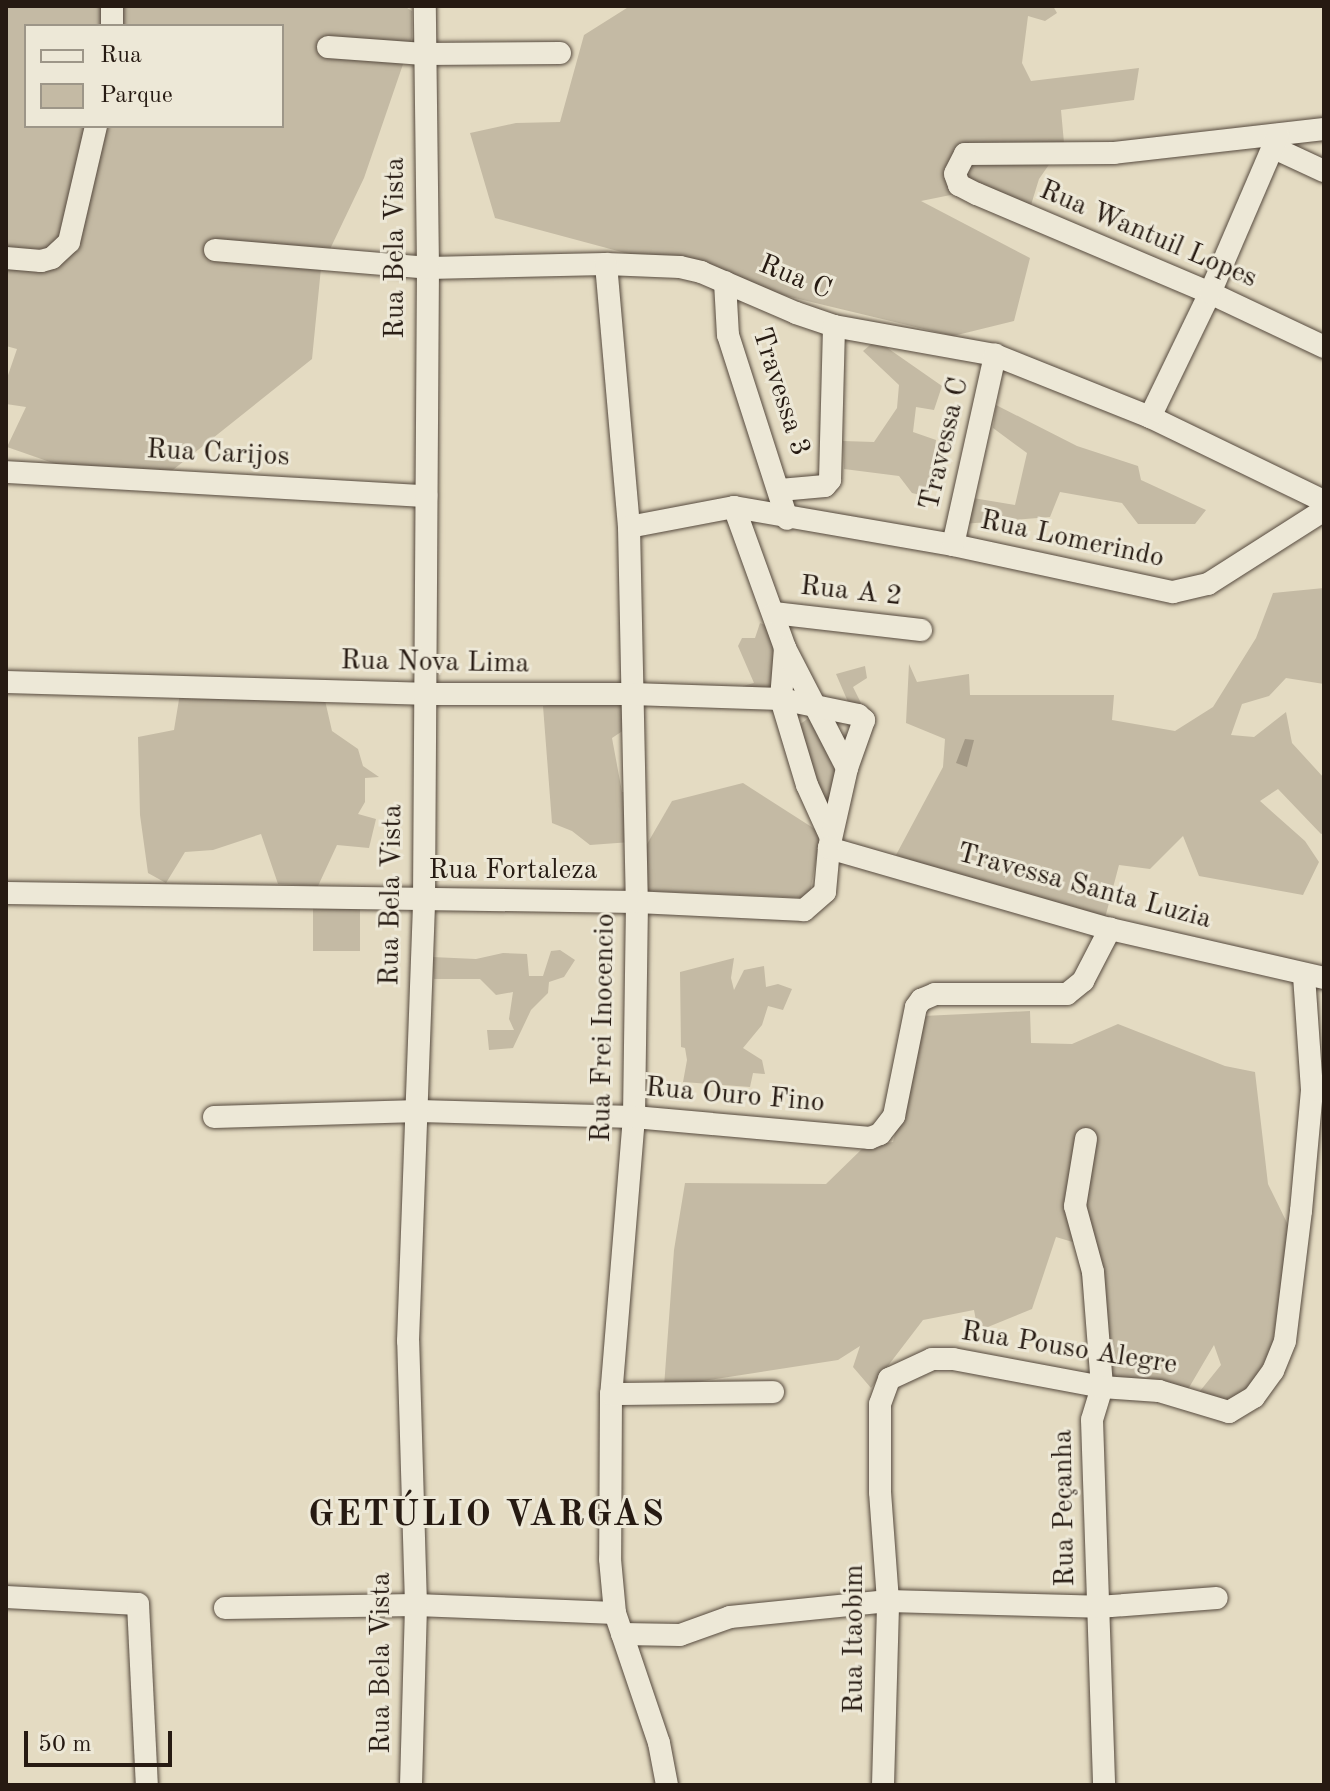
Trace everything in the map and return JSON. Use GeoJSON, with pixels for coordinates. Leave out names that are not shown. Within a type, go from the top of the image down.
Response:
{"type":"FeatureCollection","features":[{"type":"Feature","properties":{"kind":"street","name":"Rua Bela Vista"},"geometry":{"type":"LineString","coordinates":[[411,1785],[416,1605],[408,1341],[419,1111],[424,901],[428,268],[425,6]]}},
{"type":"Feature","properties":{"kind":"street"},"geometry":{"type":"LineString","coordinates":[[328,47],[424,54],[560,53]]}},
{"type":"Feature","properties":{"kind":"street"},"geometry":{"type":"LineString","coordinates":[[6,258],[41,261],[52,258],[69,242],[96,128]]}},
{"type":"Feature","properties":{"kind":"street"},"geometry":{"type":"LineString","coordinates":[[1275,141],[1324,129]]}},
{"type":"Feature","properties":{"kind":"street"},"geometry":{"type":"LineString","coordinates":[[1275,141],[1324,171]]}},
{"type":"Feature","properties":{"kind":"street"},"geometry":{"type":"LineString","coordinates":[[1150,417],[1210,293],[1275,141]]}},
{"type":"Feature","properties":{"kind":"street","name":"Rua Wantuil Lopes"},"geometry":{"type":"LineString","coordinates":[[1275,141],[1114,153],[965,154],[955,174],[959,185],[977,194],[1210,293],[1324,347]]}},
{"type":"Feature","properties":{"kind":"street","name":"Rua C"},"geometry":{"type":"LineString","coordinates":[[215,250],[428,268],[606,264],[680,267],[834,326],[995,355],[1150,417],[1324,501]]}},
{"type":"Feature","properties":{"kind":"street","name":"Rua Frei Inocencio"},"geometry":{"type":"LineString","coordinates":[[606,264],[629,527],[637,902],[634,1117],[611,1394],[610,1559],[618,1624],[659,1743],[667,1785]]}},
{"type":"Feature","properties":{"kind":"street","name":"Travessa 3"},"geometry":{"type":"LineString","coordinates":[[725,282],[728,335],[787,519]]}},
{"type":"Feature","properties":{"kind":"street"},"geometry":{"type":"LineString","coordinates":[[780,490],[825,486],[830,480],[834,326]]}},
{"type":"Feature","properties":{"kind":"street","name":"Travessa C"},"geometry":{"type":"LineString","coordinates":[[953,545],[995,355]]}},
{"type":"Feature","properties":{"kind":"street","name":"Rua Carijos"},"geometry":{"type":"LineString","coordinates":[[6,472],[426,496]]}},
{"type":"Feature","properties":{"kind":"street"},"geometry":{"type":"LineString","coordinates":[[629,527],[734,507],[785,648],[847,768]]}},
{"type":"Feature","properties":{"kind":"street","name":"Rua Lomerindo"},"geometry":{"type":"LineString","coordinates":[[734,507],[787,519],[953,545],[1173,592],[1208,584],[1324,510]]}},
{"type":"Feature","properties":{"kind":"street","name":"Rua A 2"},"geometry":{"type":"LineString","coordinates":[[774,613],[921,630]]}},
{"type":"Feature","properties":{"kind":"street"},"geometry":{"type":"LineString","coordinates":[[785,648],[781,699],[807,785],[830,843]]}},
{"type":"Feature","properties":{"kind":"street","name":"Rua Nova Lima"},"geometry":{"type":"LineString","coordinates":[[6,682],[423,694],[632,694],[781,699],[861,717]]}},
{"type":"Feature","properties":{"kind":"street","name":"Rua Fortaleza"},"geometry":{"type":"LineString","coordinates":[[6,893],[637,902],[804,910],[821,899],[825,892],[830,843],[847,768],[864,724],[861,717]]}},
{"type":"Feature","properties":{"kind":"street","name":"Travessa Santa Luzia"},"geometry":{"type":"LineString","coordinates":[[830,843],[1110,929],[1314,977]]}},
{"type":"Feature","properties":{"kind":"street","name":"Rua Ouro Fino"},"geometry":{"type":"LineString","coordinates":[[214,1117],[419,1111],[634,1117],[870,1138],[880,1134],[894,1116],[916,1007],[921,1000],[935,994],[1067,994],[1083,981],[1110,929]]}},
{"type":"Feature","properties":{"kind":"street","name":"Rua Pouso Alegre"},"geometry":{"type":"LineString","coordinates":[[880,1492],[880,1404],[889,1379],[932,1359],[953,1359],[1102,1387],[1174,1394],[1200,1406],[1229,1412],[1254,1397],[1273,1371],[1285,1341],[1312,1090],[1314,977]]}},
{"type":"Feature","properties":{"kind":"street","name":"Rua Peçanha"},"geometry":{"type":"LineString","coordinates":[[1086,1139],[1075,1206],[1093,1272],[1102,1387],[1092,1420],[1104,1785]]}},
{"type":"Feature","properties":{"kind":"street"},"geometry":{"type":"LineString","coordinates":[[611,1394],[773,1392]]}},
{"type":"Feature","properties":{"kind":"street","name":"Rua Itaobim"},"geometry":{"type":"LineString","coordinates":[[880,1492],[888,1601],[883,1785]]}},
{"type":"Feature","properties":{"kind":"street"},"geometry":{"type":"LineString","coordinates":[[6,1597],[138,1604],[147,1785]]}},
{"type":"Feature","properties":{"kind":"street"},"geometry":{"type":"LineString","coordinates":[[225,1608],[416,1605],[618,1624],[680,1635],[730,1617],[888,1601],[1098,1607],[1217,1598]]}},
{"type":"Feature","properties":{"kind":"green space"},"geometry":{"type":"Polygon","coordinates":[[[6,6],[404,6],[412,11],[412,38],[364,178],[321,268],[312,359],[159,481],[70,469],[7,447],[26,407],[6,404],[6,381],[17,349],[6,346],[6,6]]]}},
{"type":"Feature","properties":{"kind":"green space"},"geometry":{"type":"Polygon","coordinates":[[[630,6],[1053,6],[1057,13],[1045,21],[1028,16],[1022,63],[1031,81],[1139,68],[1134,100],[1061,110],[1064,143],[1039,179],[1031,205],[985,188],[921,201],[1030,258],[1014,321],[953,336],[778,294],[495,218],[470,133],[516,123],[560,122],[584,35],[630,6]]]}},
{"type":"Feature","properties":{"kind":"green space"},"geometry":{"type":"Polygon","coordinates":[[[876,340],[942,386],[934,410],[916,407],[913,432],[936,440],[929,497],[912,493],[899,476],[844,469],[843,441],[874,442],[897,408],[899,385],[863,351],[876,340]]]}},
{"type":"Feature","properties":{"kind":"green space"},"geometry":{"type":"Polygon","coordinates":[[[996,405],[1077,446],[1138,466],[1141,480],[1206,510],[1195,524],[1138,524],[1122,503],[1060,492],[1050,517],[963,524],[973,498],[1015,505],[1027,453],[993,428],[996,405]]]}},
{"type":"Feature","properties":{"kind":"green space"},"geometry":{"type":"Polygon","coordinates":[[[1324,588],[1324,684],[1286,678],[1269,696],[1242,704],[1231,735],[1254,737],[1286,712],[1292,743],[1324,778],[1324,833],[1321,834],[1278,789],[1260,801],[1305,841],[1319,862],[1303,895],[1199,876],[1183,836],[1150,869],[1119,865],[1105,918],[1014,890],[968,880],[896,855],[943,767],[945,739],[906,723],[909,664],[917,682],[969,674],[970,695],[1114,695],[1112,720],[1175,731],[1213,707],[1256,638],[1273,593],[1324,588]]]}},
{"type":"Feature","properties":{"kind":"green space"},"geometry":{"type":"Polygon","coordinates":[[[760,623],[773,628],[785,648],[776,695],[741,693],[743,686],[754,683],[738,646],[742,638],[755,638],[760,623]]]}},
{"type":"Feature","properties":{"kind":"green space"},"geometry":{"type":"Polygon","coordinates":[[[865,666],[867,678],[853,687],[865,711],[851,709],[836,674],[865,666]]]}},
{"type":"Feature","properties":{"kind":"green space"},"geometry":{"type":"Polygon","coordinates":[[[181,687],[324,696],[332,731],[358,749],[363,766],[379,777],[365,778],[365,802],[358,814],[376,819],[369,848],[337,845],[318,886],[278,884],[261,834],[213,850],[185,852],[166,883],[148,873],[140,815],[138,737],[174,730],[181,687]]]}},
{"type":"Feature","properties":{"kind":"green space"},"geometry":{"type":"Polygon","coordinates":[[[625,694],[627,728],[612,738],[622,792],[630,792],[631,842],[590,845],[572,831],[552,823],[543,706],[625,694]]]}},
{"type":"Feature","properties":{"kind":"green space"},"geometry":{"type":"Polygon","coordinates":[[[814,714],[840,769],[831,821],[795,728],[814,714]]]}},
{"type":"Feature","properties":{"kind":"green space"},"geometry":{"type":"Polygon","coordinates":[[[743,783],[821,833],[809,898],[645,891],[643,851],[672,801],[743,783]]]}},
{"type":"Feature","properties":{"kind":"green space"},"geometry":{"type":"Polygon","coordinates":[[[313,908],[360,908],[360,951],[313,951],[313,908]]]}},
{"type":"Feature","properties":{"kind":"green space"},"geometry":{"type":"Polygon","coordinates":[[[560,950],[575,960],[564,977],[549,982],[548,993],[531,1010],[513,1048],[489,1050],[487,1030],[514,1030],[509,1019],[513,992],[496,995],[480,979],[434,979],[432,957],[476,959],[503,953],[527,954],[529,976],[543,976],[551,951],[560,950]]]}},
{"type":"Feature","properties":{"kind":"green space"},"geometry":{"type":"Polygon","coordinates":[[[734,958],[731,978],[734,990],[744,970],[764,966],[766,987],[778,984],[792,989],[783,1010],[768,1006],[762,1025],[743,1048],[762,1060],[765,1074],[753,1073],[750,1087],[683,1082],[687,1060],[685,1048],[681,1047],[680,972],[734,958]]]}},
{"type":"Feature","properties":{"kind":"green space"},"geometry":{"type":"Polygon","coordinates":[[[1030,1011],[1031,1043],[1072,1044],[1118,1024],[1225,1066],[1255,1072],[1268,1184],[1290,1229],[1272,1348],[1248,1391],[1228,1405],[1196,1396],[1221,1365],[1214,1345],[1187,1391],[1107,1380],[1088,1326],[1076,1243],[1056,1237],[1032,1309],[978,1331],[974,1310],[923,1320],[871,1388],[853,1367],[860,1346],[838,1360],[664,1387],[674,1250],[685,1183],[826,1184],[865,1146],[893,1142],[923,1016],[1030,1011]]]}},
{"type":"Feature","properties":{"kind":"shaded area"},"geometry":{"type":"Polygon","coordinates":[[[965,739],[974,740],[967,767],[956,763],[965,739]]]}},
{"type":"Feature","properties":{"kind":"district","name":"GETÚLIO VARGAS"},"geometry":{"type":"Point","coordinates":[487,1517]}}]}
